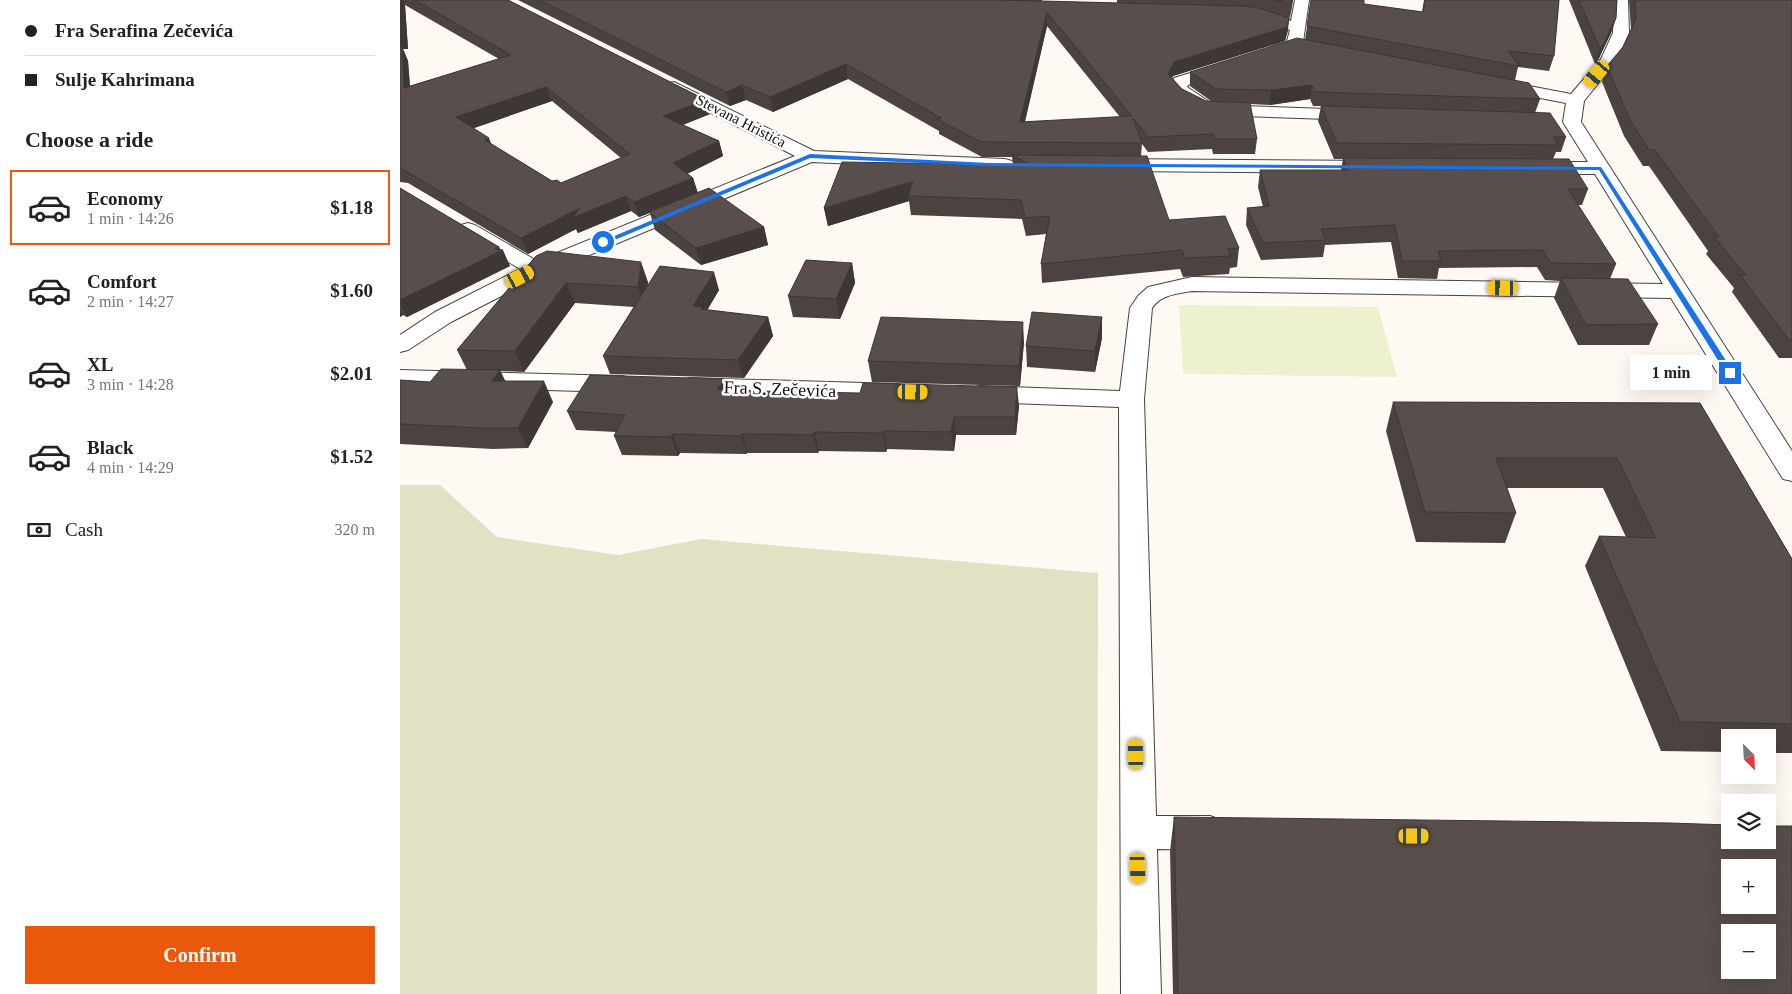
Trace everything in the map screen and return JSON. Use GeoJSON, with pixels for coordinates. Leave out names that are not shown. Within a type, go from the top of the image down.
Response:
{"type":"FeatureCollection","features":[{"type":"Feature","properties":{"kind":"street"},"geometry":{"type":"LineString","coordinates":[[1294,45],[1302,0]]}},
{"type":"Feature","properties":{"kind":"street"},"geometry":{"type":"LineString","coordinates":[[1620,0],[1621,33],[1608,61],[1575,100],[1562,122],[1601,168],[1792,472]]}},
{"type":"Feature","properties":{"kind":"street"},"geometry":{"type":"LineString","coordinates":[[1242,12],[1298,28]]}},
{"type":"Feature","properties":{"kind":"street"},"geometry":{"type":"LineString","coordinates":[[1277,51],[1294,45],[1343,55]]}},
{"type":"Feature","properties":{"kind":"street"},"geometry":{"type":"LineString","coordinates":[[1242,62],[1180,82],[1178,89],[1212,110],[1375,116]]}},
{"type":"Feature","properties":{"kind":"street","name":"Stevana Hristića"},"geometry":{"type":"LineString","coordinates":[[660,80],[810,156],[1019,165]]}},
{"type":"Feature","properties":{"kind":"street"},"geometry":{"type":"LineString","coordinates":[[1478,81],[1575,100]]}},
{"type":"Feature","properties":{"kind":"street"},"geometry":{"type":"LineString","coordinates":[[400,345],[444,317],[536,269],[810,156]]}},
{"type":"Feature","properties":{"kind":"street"},"geometry":{"type":"LineString","coordinates":[[1098,165],[1394,167]]}},
{"type":"Feature","properties":{"kind":"street"},"geometry":{"type":"LineString","coordinates":[[1522,168],[1601,168]]}},
{"type":"Feature","properties":{"kind":"street"},"geometry":{"type":"LineString","coordinates":[[451,219],[536,269]]}},
{"type":"Feature","properties":{"kind":"street"},"geometry":{"type":"LineString","coordinates":[[1141,994],[1131,399],[1141,308],[1148,296],[1159,290],[1192,284],[1678,291]]}},
{"type":"Feature","properties":{"kind":"street","name":"Fra S. Zečevića"},"geometry":{"type":"LineString","coordinates":[[400,378],[923,393]]}},
{"type":"Feature","properties":{"kind":"street"},"geometry":{"type":"LineString","coordinates":[[953,394],[1131,399]]}},
{"type":"Feature","properties":{"kind":"street"},"geometry":{"type":"LineString","coordinates":[[1137,832],[1246,834]]}},
{"type":"Feature","properties":{"kind":"green space"},"geometry":{"type":"Polygon","coordinates":[[[1179,305],[1378,307],[1397,377],[1183,374],[1179,305]]]}},
{"type":"Feature","properties":{"kind":"green space"},"geometry":{"type":"Polygon","coordinates":[[[400,485],[440,485],[497,537],[618,555],[701,539],[1098,573],[1097,994],[400,994],[400,485]]]}},
{"type":"Feature","properties":{"kind":"building"},"geometry":{"type":"Polygon","coordinates":[[[415,0],[508,0],[706,100],[663,116],[719,141],[673,163],[693,178],[634,202],[626,196],[572,218],[580,208],[521,238],[400,168],[400,47],[402,47],[404,88],[511,55],[415,0]],[[546,87],[456,117],[489,138],[485,140],[552,181],[557,180],[561,183],[630,154],[546,87]]]}},
{"type":"Feature","properties":{"kind":"building"},"geometry":{"type":"Polygon","coordinates":[[[540,0],[1000,0],[1243,6],[1259,8],[1289,18],[1287,27],[1174,62],[1168,74],[1182,89],[1206,101],[1250,103],[1257,139],[1214,139],[1213,134],[1148,137],[1133,118],[1142,143],[981,142],[937,119],[941,118],[846,64],[770,97],[742,85],[726,92],[540,0]],[[1047,12],[1020,122],[1132,116],[1047,12]]]}},
{"type":"Feature","properties":{"kind":"building"},"geometry":{"type":"Polygon","coordinates":[[[1275,0],[1292,0],[1291,4],[1275,0]]]}},
{"type":"Feature","properties":{"kind":"building"},"geometry":{"type":"Polygon","coordinates":[[[1311,0],[1364,0],[1364,4],[1423,12],[1425,0],[1559,0],[1554,56],[1508,51],[1519,66],[1307,26],[1311,0]]]}},
{"type":"Feature","properties":{"kind":"building"},"geometry":{"type":"Polygon","coordinates":[[[1579,0],[1617,0],[1616,18],[1600,49],[1579,0]]]}},
{"type":"Feature","properties":{"kind":"building"},"geometry":{"type":"Polygon","coordinates":[[[1635,0],[1792,0],[1792,340],[1789,340],[1740,275],[1746,275],[1714,237],[1719,237],[1655,150],[1649,150],[1630,120],[1607,66],[1623,47],[1636,19],[1635,0]]]}},
{"type":"Feature","properties":{"kind":"building"},"geometry":{"type":"Polygon","coordinates":[[[1297,38],[1529,83],[1540,99],[1315,92],[1312,85],[1271,90],[1216,89],[1190,72],[1297,38]]]}},
{"type":"Feature","properties":{"kind":"building"},"geometry":{"type":"Polygon","coordinates":[[[1321,106],[1550,113],[1566,137],[1553,137],[1558,145],[1337,143],[1321,106]]]}},
{"type":"Feature","properties":{"kind":"building"},"geometry":{"type":"Polygon","coordinates":[[[1012,155],[1147,156],[1169,220],[1225,216],[1239,248],[1228,249],[1231,256],[1185,258],[1182,250],[1041,264],[1050,216],[1025,218],[1021,200],[908,196],[913,181],[824,208],[842,162],[1031,165],[1012,155]]]}},
{"type":"Feature","properties":{"kind":"building"},"geometry":{"type":"Polygon","coordinates":[[[1343,158],[1569,159],[1588,189],[1568,189],[1616,264],[1551,263],[1543,250],[1438,251],[1441,261],[1402,261],[1395,225],[1321,229],[1326,240],[1263,243],[1247,208],[1269,206],[1260,170],[1348,170],[1343,158]]]}},
{"type":"Feature","properties":{"kind":"building"},"geometry":{"type":"Polygon","coordinates":[[[400,188],[499,247],[495,249],[503,250],[400,300],[400,188]]]}},
{"type":"Feature","properties":{"kind":"building"},"geometry":{"type":"Polygon","coordinates":[[[709,188],[764,227],[696,248],[649,212],[709,188]]]}},
{"type":"Feature","properties":{"kind":"building"},"geometry":{"type":"Polygon","coordinates":[[[547,251],[641,262],[638,287],[566,283],[515,351],[457,350],[536,256],[547,251]]]}},
{"type":"Feature","properties":{"kind":"building"},"geometry":{"type":"Polygon","coordinates":[[[806,260],[852,263],[836,299],[788,296],[806,260]]]}},
{"type":"Feature","properties":{"kind":"building"},"geometry":{"type":"Polygon","coordinates":[[[660,266],[714,272],[693,306],[703,307],[701,309],[768,317],[738,360],[603,356],[660,266]]]}},
{"type":"Feature","properties":{"kind":"building"},"geometry":{"type":"Polygon","coordinates":[[[1561,278],[1628,279],[1658,324],[1586,325],[1561,278]]]}},
{"type":"Feature","properties":{"kind":"building"},"geometry":{"type":"Polygon","coordinates":[[[1032,312],[1102,317],[1095,351],[1026,346],[1032,312]]]}},
{"type":"Feature","properties":{"kind":"building"},"geometry":{"type":"Polygon","coordinates":[[[881,317],[1023,322],[1019,366],[868,361],[881,317]]]}},
{"type":"Feature","properties":{"kind":"building"},"geometry":{"type":"Polygon","coordinates":[[[441,369],[500,370],[492,381],[544,381],[518,428],[400,424],[400,380],[430,382],[441,369]]]}},
{"type":"Feature","properties":{"kind":"building"},"geometry":{"type":"Polygon","coordinates":[[[590,375],[725,379],[717,389],[759,391],[860,393],[863,383],[1017,387],[1015,417],[954,417],[951,432],[884,431],[883,433],[814,432],[813,435],[742,434],[741,436],[673,434],[671,437],[614,436],[625,415],[567,411],[590,375]]]}},
{"type":"Feature","properties":{"kind":"building"},"geometry":{"type":"Polygon","coordinates":[[[1393,402],[1700,403],[1792,559],[1792,724],[1680,722],[1599,536],[1656,538],[1617,458],[1496,458],[1516,513],[1425,512],[1393,402]]]}},
{"type":"Feature","properties":{"kind":"building"},"geometry":{"type":"Polygon","coordinates":[[[1174,817],[1721,825],[1721,849],[1776,849],[1776,826],[1792,826],[1792,994],[1178,994],[1174,817]]]}},
{"type":"Feature","properties":{"kind":"route"},"geometry":{"type":"LineString","coordinates":[[603,242],[810,156],[989,165],[1601,168],[1730,373]]}}]}
